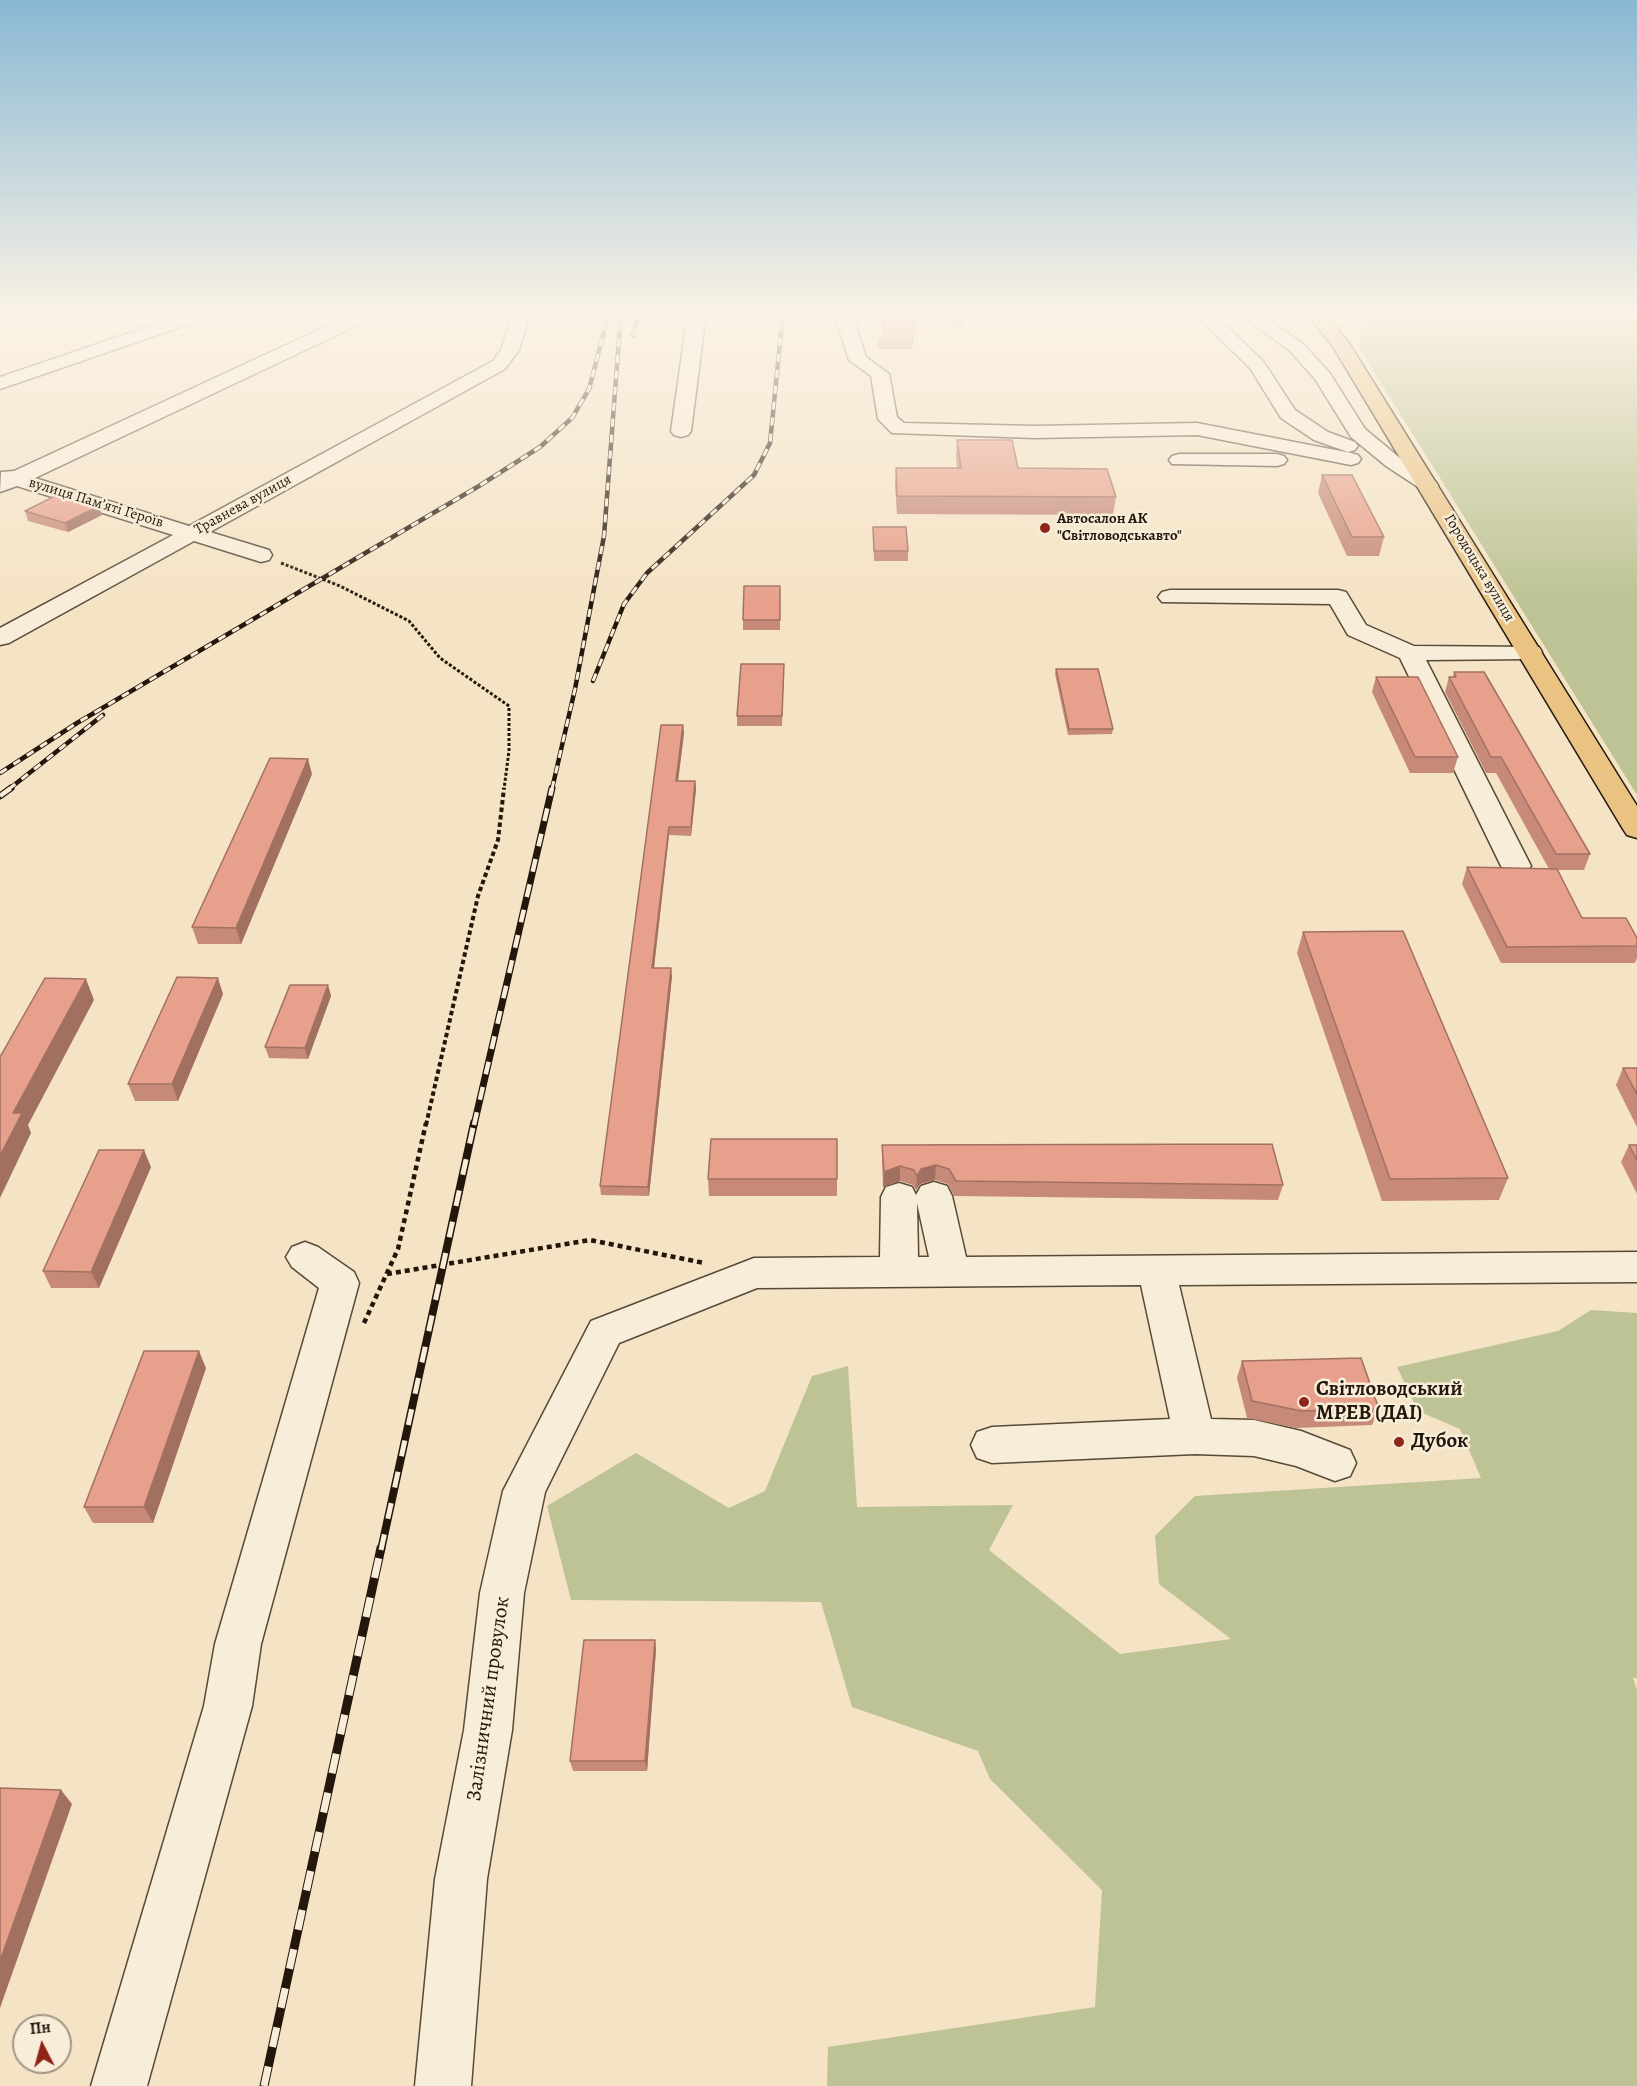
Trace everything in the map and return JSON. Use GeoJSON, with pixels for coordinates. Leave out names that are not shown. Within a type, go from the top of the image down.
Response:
{"type":"FeatureCollection","features":[{"type":"Feature","properties":{"kind":"main road","name":"Городоцька вулиця"},"geometry":{"type":"LineString","coordinates":[[1382,410],[1637,829]]}},
{"type":"Feature","properties":{"kind":"street"},"geometry":{"type":"LineString","coordinates":[[6,479],[156,410]]}},
{"type":"Feature","properties":{"kind":"street","name":"Травнева вулиця"},"geometry":{"type":"LineString","coordinates":[[0,638],[416,410]]}},
{"type":"Feature","properties":{"kind":"street"},"geometry":{"type":"LineString","coordinates":[[681,431],[684,410]]}},
{"type":"Feature","properties":{"kind":"street"},"geometry":{"type":"LineString","coordinates":[[886,410],[888,419],[899,429],[1035,432],[1197,429],[1351,459]]}},
{"type":"Feature","properties":{"kind":"street"},"geometry":{"type":"LineString","coordinates":[[1286,410],[1321,436],[1393,462]]}},
{"type":"Feature","properties":{"kind":"street"},"geometry":{"type":"LineString","coordinates":[[1344,410],[1358,433],[1393,462],[1428,485]]}},
{"type":"Feature","properties":{"kind":"street"},"geometry":{"type":"LineString","coordinates":[[1179,460],[1351,459],[1393,462]]}},
{"type":"Feature","properties":{"kind":"street","name":"вулиця Памʼяті Героїв"},"geometry":{"type":"LineString","coordinates":[[6,479],[192,532],[261,555]]}},
{"type":"Feature","properties":{"kind":"street"},"geometry":{"type":"LineString","coordinates":[[1170,597],[1338,597],[1356,630],[1410,653],[1530,652]]}},
{"type":"Feature","properties":{"kind":"street"},"geometry":{"type":"LineString","coordinates":[[1410,653],[1516,866]]}},
{"type":"Feature","properties":{"kind":"street"},"geometry":{"type":"LineString","coordinates":[[934,1196],[951,1272]]}},
{"type":"Feature","properties":{"kind":"street"},"geometry":{"type":"LineString","coordinates":[[899,1197],[899,1272]]}},
{"type":"Feature","properties":{"kind":"street"},"geometry":{"type":"LineString","coordinates":[[119,2086],[228,1706],[238,1644],[340,1283],[305,1257]]}},
{"type":"Feature","properties":{"kind":"street"},"geometry":{"type":"LineString","coordinates":[[754,1273],[1637,1267]]}},
{"type":"Feature","properties":{"kind":"street"},"geometry":{"type":"LineString","coordinates":[[1157,1270],[1179,1378],[1195,1436]]}},
{"type":"Feature","properties":{"kind":"street","name":"Залізничний провулок"},"geometry":{"type":"LineString","coordinates":[[443,2086],[461,1879],[488,1730],[505,1581],[524,1491],[605,1332],[754,1273]]}},
{"type":"Feature","properties":{"kind":"street"},"geometry":{"type":"LineString","coordinates":[[992,1445],[1195,1436],[1254,1438],[1301,1449],[1335,1462]]}},
{"type":"Feature","properties":{"kind":"path"},"geometry":{"type":"LineString","coordinates":[[261,555],[340,586],[409,621],[440,658],[509,706],[509,752],[498,840],[478,896],[398,1249],[362,1327]]}},
{"type":"Feature","properties":{"kind":"path"},"geometry":{"type":"LineString","coordinates":[[386,1274],[590,1240],[754,1273]]}},
{"type":"Feature","properties":{"kind":"green space"},"geometry":{"type":"Polygon","coordinates":[[[1398,410],[1637,410],[1637,795],[1398,410]]]}},
{"type":"Feature","properties":{"kind":"green space"},"geometry":{"type":"Polygon","coordinates":[[[1591,1310],[1637,1313],[1637,1678],[1633,1678],[1637,1690],[1637,2086],[827,2086],[828,2047],[1095,2007],[1102,1890],[990,1779],[978,1751],[852,1707],[821,1602],[571,1600],[547,1506],[636,1453],[729,1508],[765,1491],[812,1376],[848,1366],[857,1507],[1013,1505],[989,1550],[1120,1654],[1231,1639],[1159,1584],[1155,1536],[1195,1496],[1481,1478],[1460,1429],[1418,1411],[1397,1367],[1558,1331],[1591,1310]]]}},
{"type":"Feature","properties":{"kind":"building"},"geometry":{"type":"Polygon","coordinates":[[[957,440],[1012,440],[1018,468],[1107,469],[1116,497],[897,496],[896,468],[961,468],[957,440]]]}},
{"type":"Feature","properties":{"kind":"building"},"geometry":{"type":"Polygon","coordinates":[[[1322,475],[1352,475],[1384,537],[1352,537],[1322,475]]]}},
{"type":"Feature","properties":{"kind":"building"},"geometry":{"type":"Polygon","coordinates":[[[59,494],[99,506],[65,523],[25,511],[59,494]]]}},
{"type":"Feature","properties":{"kind":"building"},"geometry":{"type":"Polygon","coordinates":[[[873,527],[906,527],[908,551],[874,551],[873,527]]]}},
{"type":"Feature","properties":{"kind":"building"},"geometry":{"type":"Polygon","coordinates":[[[744,586],[780,586],[780,620],[743,620],[744,586]]]}},
{"type":"Feature","properties":{"kind":"building"},"geometry":{"type":"Polygon","coordinates":[[[741,664],[784,664],[782,716],[737,716],[741,664]]]}},
{"type":"Feature","properties":{"kind":"building"},"geometry":{"type":"Polygon","coordinates":[[[1056,669],[1098,669],[1113,729],[1069,729],[1056,669]]]}},
{"type":"Feature","properties":{"kind":"building"},"geometry":{"type":"Polygon","coordinates":[[[1454,672],[1484,672],[1590,854],[1556,854],[1501,757],[1491,757],[1449,677],[1456,677],[1454,672]]]}},
{"type":"Feature","properties":{"kind":"building"},"geometry":{"type":"Polygon","coordinates":[[[1376,677],[1418,677],[1458,757],[1415,757],[1376,677]]]}},
{"type":"Feature","properties":{"kind":"building"},"geometry":{"type":"Polygon","coordinates":[[[661,725],[683,725],[676,781],[695,781],[691,827],[669,827],[652,968],[671,968],[648,1187],[600,1186],[661,725]]]}},
{"type":"Feature","properties":{"kind":"building"},"geometry":{"type":"Polygon","coordinates":[[[270,758],[308,759],[236,928],[192,927],[270,758]]]}},
{"type":"Feature","properties":{"kind":"building"},"geometry":{"type":"Polygon","coordinates":[[[1467,867],[1557,869],[1582,918],[1626,918],[1637,938],[1637,946],[1507,947],[1467,867]]]}},
{"type":"Feature","properties":{"kind":"building"},"geometry":{"type":"Polygon","coordinates":[[[1403,931],[1508,1178],[1390,1179],[1303,932],[1403,931]]]}},
{"type":"Feature","properties":{"kind":"building"},"geometry":{"type":"Polygon","coordinates":[[[177,977],[218,978],[172,1084],[128,1084],[177,977]]]}},
{"type":"Feature","properties":{"kind":"building"},"geometry":{"type":"Polygon","coordinates":[[[45,978],[86,979],[13,1113],[22,1113],[0,1156],[0,1057],[45,978]]]}},
{"type":"Feature","properties":{"kind":"building"},"geometry":{"type":"Polygon","coordinates":[[[290,985],[328,985],[305,1048],[265,1047],[290,985]]]}},
{"type":"Feature","properties":{"kind":"building"},"geometry":{"type":"Polygon","coordinates":[[[1623,1068],[1637,1068],[1637,1094],[1623,1068]]]}},
{"type":"Feature","properties":{"kind":"building"},"geometry":{"type":"Polygon","coordinates":[[[711,1139],[837,1139],[837,1179],[708,1179],[711,1139]]]}},
{"type":"Feature","properties":{"kind":"building"},"geometry":{"type":"Polygon","coordinates":[[[1272,1144],[1283,1185],[956,1181],[949,1169],[936,1165],[921,1169],[917,1176],[914,1170],[900,1166],[884,1172],[882,1145],[1272,1144]]]}},
{"type":"Feature","properties":{"kind":"building"},"geometry":{"type":"Polygon","coordinates":[[[1629,1145],[1637,1145],[1637,1160],[1629,1145]]]}},
{"type":"Feature","properties":{"kind":"building"},"geometry":{"type":"Polygon","coordinates":[[[99,1150],[144,1150],[91,1272],[43,1271],[99,1150]]]}},
{"type":"Feature","properties":{"kind":"building"},"geometry":{"type":"Polygon","coordinates":[[[144,1351],[199,1351],[144,1507],[84,1507],[144,1351]]]}},
{"type":"Feature","properties":{"kind":"building"},"geometry":{"type":"Polygon","coordinates":[[[1361,1358],[1379,1409],[1302,1411],[1252,1401],[1242,1361],[1361,1358]]]}},
{"type":"Feature","properties":{"kind":"building"},"geometry":{"type":"Polygon","coordinates":[[[584,1640],[655,1640],[645,1761],[570,1761],[584,1640]]]}},
{"type":"Feature","properties":{"kind":"building"},"geometry":{"type":"Polygon","coordinates":[[[0,1788],[61,1790],[0,1961],[0,1788]]]}},
{"type":"Feature","properties":{"kind":"railway"},"geometry":{"type":"LineString","coordinates":[[0,773],[77,723],[479,486],[540,447],[572,418],[576,410]]}},
{"type":"Feature","properties":{"kind":"railway"},"geometry":{"type":"LineString","coordinates":[[552,789],[575,689],[604,536],[614,410]]}},
{"type":"Feature","properties":{"kind":"railway"},"geometry":{"type":"LineString","coordinates":[[593,681],[624,604],[647,573],[754,475],[770,443],[773,410]]}},
{"type":"Feature","properties":{"kind":"railway"},"geometry":{"type":"LineString","coordinates":[[9,789],[103,715]]}},
{"type":"Feature","properties":{"kind":"railway"},"geometry":{"type":"LineString","coordinates":[[0,796],[11,788]]}},
{"type":"Feature","properties":{"kind":"railway"},"geometry":{"type":"LineString","coordinates":[[474,1125],[552,788]]}},
{"type":"Feature","properties":{"kind":"railway"},"geometry":{"type":"LineString","coordinates":[[381,1550],[474,1123]]}},
{"type":"Feature","properties":{"kind":"railway"},"geometry":{"type":"LineString","coordinates":[[264,2086],[381,1548]]}},
{"type":"Feature","properties":{"kind":"place","name":"Автосалон АК \"Світловодськавто\""},"geometry":{"type":"Point","coordinates":[1045,528]}},
{"type":"Feature","properties":{"kind":"place","name":"Світловодський МРЕВ (ДАІ)"},"geometry":{"type":"Point","coordinates":[1304,1402]}},
{"type":"Feature","properties":{"kind":"place","name":"Дубок"},"geometry":{"type":"Point","coordinates":[1399,1442]}}]}
